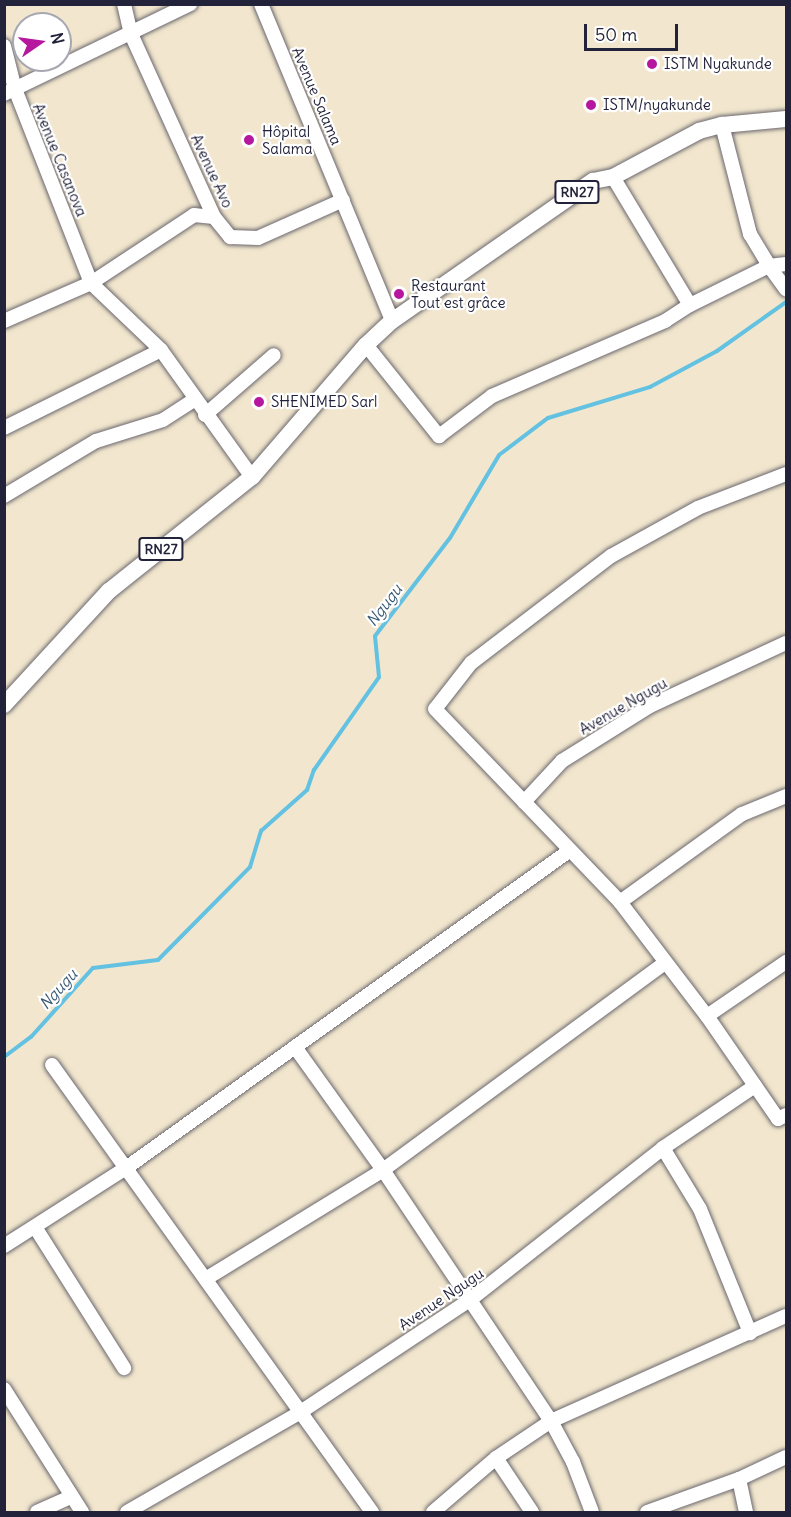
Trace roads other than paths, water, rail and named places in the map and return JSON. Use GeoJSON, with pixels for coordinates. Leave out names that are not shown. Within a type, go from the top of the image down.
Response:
{"type":"FeatureCollection","features":[{"type":"Feature","properties":{"kind":"main road","name":"RN27"},"geometry":{"type":"LineString","coordinates":[[4,705],[109,591],[252,477],[366,345],[392,321],[593,181],[613,177],[666,146],[722,125],[786,119]]}},
{"type":"Feature","properties":{"kind":"street","name":"Avenue Avo"},"geometry":{"type":"LineString","coordinates":[[124,4],[131,34],[214,216],[230,237],[258,238],[343,200]]}},
{"type":"Feature","properties":{"kind":"street"},"geometry":{"type":"LineString","coordinates":[[10,91],[190,4]]}},
{"type":"Feature","properties":{"kind":"street","name":"Avenue Salama"},"geometry":{"type":"LineString","coordinates":[[261,4],[392,321]]}},
{"type":"Feature","properties":{"kind":"street","name":"Avenue Casanova"},"geometry":{"type":"LineString","coordinates":[[4,46],[10,91],[91,283]]}},
{"type":"Feature","properties":{"kind":"street"},"geometry":{"type":"LineString","coordinates":[[722,125],[750,234],[768,266],[786,290]]}},
{"type":"Feature","properties":{"kind":"street"},"geometry":{"type":"LineString","coordinates":[[613,177],[690,305]]}},
{"type":"Feature","properties":{"kind":"street"},"geometry":{"type":"LineString","coordinates":[[4,321],[91,283],[194,215],[214,216]]}},
{"type":"Feature","properties":{"kind":"street"},"geometry":{"type":"LineString","coordinates":[[366,345],[439,436],[492,396],[561,368],[592,350],[607,348],[665,321],[690,305],[768,266],[786,264]]}},
{"type":"Feature","properties":{"kind":"street"},"geometry":{"type":"LineString","coordinates":[[91,283],[161,350],[194,400],[252,477]]}},
{"type":"Feature","properties":{"kind":"street"},"geometry":{"type":"LineString","coordinates":[[4,428],[161,350]]}},
{"type":"Feature","properties":{"kind":"street"},"geometry":{"type":"LineString","coordinates":[[205,415],[274,355]]}},
{"type":"Feature","properties":{"kind":"street"},"geometry":{"type":"LineString","coordinates":[[4,496],[96,441],[163,420],[194,400]]}},
{"type":"Feature","properties":{"kind":"street"},"geometry":{"type":"LineString","coordinates":[[782,1117],[755,1086],[707,1016],[620,902],[435,709],[471,663],[611,556],[698,508],[786,474]]}},
{"type":"Feature","properties":{"kind":"street","name":"Avenue Ngugu"},"geometry":{"type":"LineString","coordinates":[[524,802],[562,761],[650,706],[786,643]]}},
{"type":"Feature","properties":{"kind":"street"},"geometry":{"type":"LineString","coordinates":[[620,902],[742,814],[786,796]]}},
{"type":"Feature","properties":{"kind":"street"},"geometry":{"type":"LineString","coordinates":[[4,1246],[126,1168],[569,851]]}},
{"type":"Feature","properties":{"kind":"street"},"geometry":{"type":"LineString","coordinates":[[707,1016],[786,962]]}},
{"type":"Feature","properties":{"kind":"street"},"geometry":{"type":"LineString","coordinates":[[207,1278],[383,1170],[665,963]]}},
{"type":"Feature","properties":{"kind":"street"},"geometry":{"type":"LineString","coordinates":[[295,1047],[383,1170],[551,1421],[573,1462],[592,1512]]}},
{"type":"Feature","properties":{"kind":"street"},"geometry":{"type":"LineString","coordinates":[[52,1065],[207,1278],[299,1413],[372,1512]]}},
{"type":"Feature","properties":{"kind":"street","name":"Avenue Ngugu"},"geometry":{"type":"LineString","coordinates":[[127,1512],[299,1413],[470,1300],[663,1148],[755,1086]]}},
{"type":"Feature","properties":{"kind":"street"},"geometry":{"type":"LineString","coordinates":[[663,1148],[700,1209],[750,1333]]}},
{"type":"Feature","properties":{"kind":"street"},"geometry":{"type":"LineString","coordinates":[[35,1227],[124,1368]]}},
{"type":"Feature","properties":{"kind":"street"},"geometry":{"type":"LineString","coordinates":[[433,1512],[496,1458],[551,1421],[786,1316]]}},
{"type":"Feature","properties":{"kind":"street"},"geometry":{"type":"LineString","coordinates":[[4,1389],[82,1512]]}},
{"type":"Feature","properties":{"kind":"street"},"geometry":{"type":"LineString","coordinates":[[647,1512],[739,1479],[786,1457]]}},
{"type":"Feature","properties":{"kind":"street"},"geometry":{"type":"LineString","coordinates":[[496,1458],[532,1512]]}},
{"type":"Feature","properties":{"kind":"street"},"geometry":{"type":"LineString","coordinates":[[739,1479],[746,1512]]}},
{"type":"Feature","properties":{"kind":"street"},"geometry":{"type":"LineString","coordinates":[[37,1512],[71,1497]]}},
{"type":"Feature","properties":{"kind":"waterway","name":"Ngugu"},"geometry":{"type":"LineString","coordinates":[[4,1057],[31,1037],[93,968],[158,960],[250,867],[261,831],[307,790],[314,770],[379,677],[375,636],[450,538],[499,455],[548,418],[650,387],[717,351],[786,302]]}},
{"type":"Feature","properties":{"kind":"place","name":"ISTM Nyakunde"},"geometry":{"type":"Point","coordinates":[652,64]}},
{"type":"Feature","properties":{"kind":"place","name":"ISTM/nyakunde"},"geometry":{"type":"Point","coordinates":[591,105]}},
{"type":"Feature","properties":{"kind":"place","name":"Hôpital Salama"},"geometry":{"type":"Point","coordinates":[249,140]}},
{"type":"Feature","properties":{"kind":"place","name":"Restaurant Tout est grâce"},"geometry":{"type":"Point","coordinates":[399,294]}},
{"type":"Feature","properties":{"kind":"place","name":"SHENIMED Sarl"},"geometry":{"type":"Point","coordinates":[259,402]}}]}
